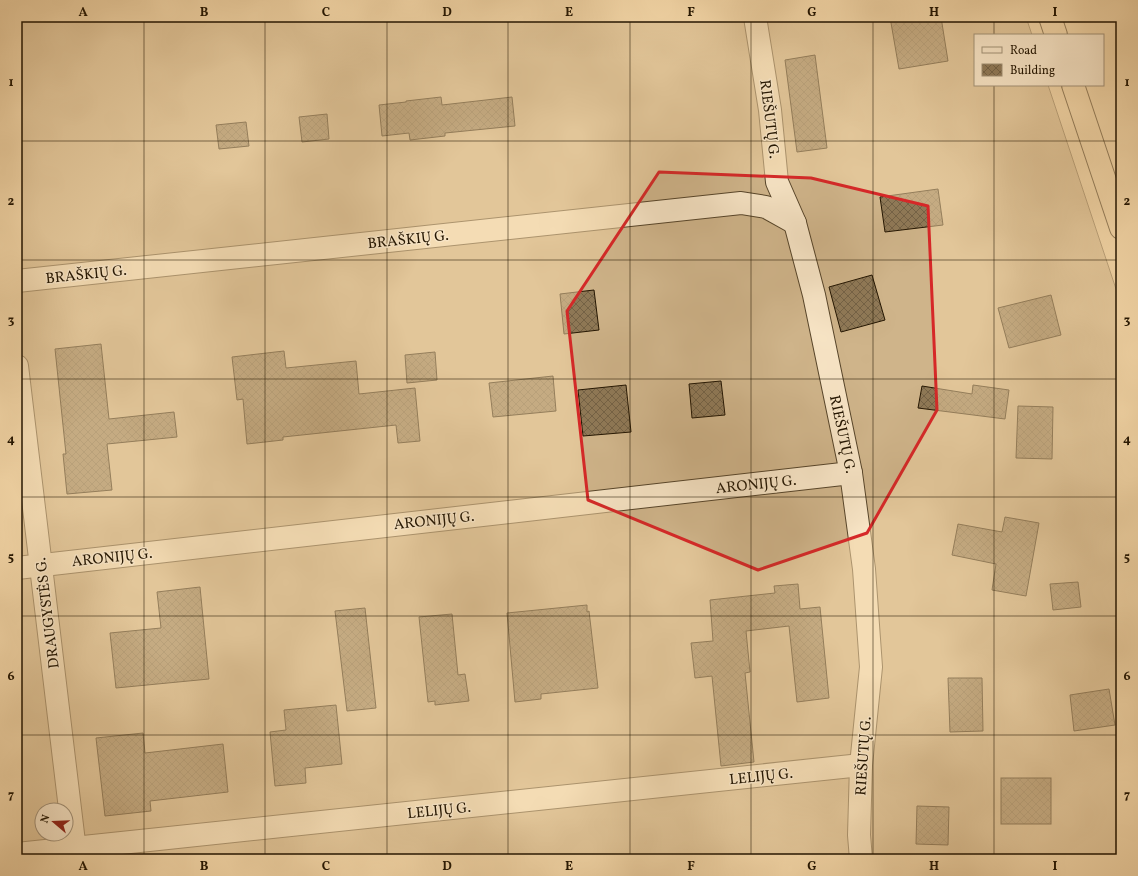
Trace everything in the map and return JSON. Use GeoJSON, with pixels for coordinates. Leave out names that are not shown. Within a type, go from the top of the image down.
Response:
{"type":"FeatureCollection","features":[{"type":"Feature","properties":{"kind":"highway"},"geometry":{"type":"LineString","coordinates":[[1050,17],[1056,34]]}},
{"type":"Feature","properties":{"kind":"highway"},"geometry":{"type":"LineString","coordinates":[[1073,86],[1121,228]]}},
{"type":"Feature","properties":{"kind":"street","name":"RIEŠUTŲ G."},"geometry":{"type":"LineString","coordinates":[[755,17],[770,110],[778,182],[795,223],[814,295],[851,474],[864,569],[871,667],[862,765],[859,834],[861,859]]}},
{"type":"Feature","properties":{"kind":"street","name":"BRAŠKIŲ G."},"geometry":{"type":"LineString","coordinates":[[17,281],[741,203],[766,207],[795,223]]}},
{"type":"Feature","properties":{"kind":"street","name":"DRAUGYSTĖS G."},"geometry":{"type":"LineString","coordinates":[[17,366],[76,854]]}},
{"type":"Feature","properties":{"kind":"street","name":"ARONIJŲ G."},"geometry":{"type":"LineString","coordinates":[[17,568],[851,474]]}},
{"type":"Feature","properties":{"kind":"street","name":"LELIJŲ G."},"geometry":{"type":"LineString","coordinates":[[17,854],[76,854],[862,765]]}},
{"type":"Feature","properties":{"kind":"highlighted area"},"geometry":{"type":"Polygon","coordinates":[[[659,172],[811,178],[928,206],[937,410],[867,533],[758,570],[588,500],[567,311],[659,172]]]}},
{"type":"Feature","properties":{"kind":"shaded area"},"geometry":{"type":"Polygon","coordinates":[[[17,17],[1026,17],[1032,34],[974,34],[974,86],[1048,86],[1121,304],[1121,859],[17,859],[17,17]]]}},
{"type":"Feature","properties":{"kind":"building"},"geometry":{"type":"Polygon","coordinates":[[[890,17],[941,17],[948,61],[899,69],[890,17]]]}},
{"type":"Feature","properties":{"kind":"building"},"geometry":{"type":"Polygon","coordinates":[[[815,55],[827,148],[797,152],[785,60],[815,55]]]}},
{"type":"Feature","properties":{"kind":"building"},"geometry":{"type":"Polygon","coordinates":[[[441,97],[442,105],[512,97],[515,126],[445,133],[445,136],[410,140],[409,133],[382,136],[379,105],[441,97]]]}},
{"type":"Feature","properties":{"kind":"building"},"geometry":{"type":"Polygon","coordinates":[[[327,114],[329,139],[302,142],[299,117],[327,114]]]}},
{"type":"Feature","properties":{"kind":"building"},"geometry":{"type":"Polygon","coordinates":[[[246,122],[249,146],[219,149],[216,125],[246,122]]]}},
{"type":"Feature","properties":{"kind":"building"},"geometry":{"type":"Polygon","coordinates":[[[938,189],[943,225],[885,232],[880,197],[938,189]]]}},
{"type":"Feature","properties":{"kind":"building"},"geometry":{"type":"Polygon","coordinates":[[[872,275],[885,320],[841,332],[829,287],[872,275]]]}},
{"type":"Feature","properties":{"kind":"building"},"geometry":{"type":"Polygon","coordinates":[[[594,290],[599,330],[564,334],[560,294],[594,290]]]}},
{"type":"Feature","properties":{"kind":"building"},"geometry":{"type":"Polygon","coordinates":[[[1051,295],[1061,335],[1009,348],[998,308],[1051,295]]]}},
{"type":"Feature","properties":{"kind":"building"},"geometry":{"type":"Polygon","coordinates":[[[101,344],[109,419],[174,412],[177,437],[107,444],[112,490],[67,494],[63,454],[66,454],[55,349],[101,344]]]}},
{"type":"Feature","properties":{"kind":"building"},"geometry":{"type":"Polygon","coordinates":[[[284,351],[286,368],[356,361],[359,394],[415,388],[420,441],[398,443],[396,425],[283,437],[283,440],[247,444],[243,399],[237,400],[232,357],[284,351]]]}},
{"type":"Feature","properties":{"kind":"building"},"geometry":{"type":"Polygon","coordinates":[[[435,352],[437,380],[407,383],[405,355],[435,352]]]}},
{"type":"Feature","properties":{"kind":"building"},"geometry":{"type":"Polygon","coordinates":[[[553,376],[556,411],[493,417],[489,383],[553,376]]]}},
{"type":"Feature","properties":{"kind":"building"},"geometry":{"type":"Polygon","coordinates":[[[721,381],[725,415],[692,418],[689,384],[721,381]]]}},
{"type":"Feature","properties":{"kind":"building"},"geometry":{"type":"Polygon","coordinates":[[[626,385],[631,432],[583,436],[578,390],[626,385]]]}},
{"type":"Feature","properties":{"kind":"building"},"geometry":{"type":"Polygon","coordinates":[[[973,385],[1009,390],[1005,419],[918,408],[922,386],[972,394],[973,385]]]}},
{"type":"Feature","properties":{"kind":"building"},"geometry":{"type":"Polygon","coordinates":[[[1018,406],[1053,407],[1052,459],[1016,458],[1018,406]]]}},
{"type":"Feature","properties":{"kind":"building"},"geometry":{"type":"Polygon","coordinates":[[[1005,517],[1039,523],[1026,596],[992,590],[996,564],[952,555],[958,524],[1002,532],[1005,517]]]}},
{"type":"Feature","properties":{"kind":"building"},"geometry":{"type":"Polygon","coordinates":[[[1078,582],[1081,607],[1053,610],[1050,584],[1078,582]]]}},
{"type":"Feature","properties":{"kind":"building"},"geometry":{"type":"Polygon","coordinates":[[[798,584],[800,609],[820,607],[829,698],[797,702],[789,626],[746,631],[750,672],[745,673],[754,762],[721,766],[712,676],[695,678],[691,643],[713,641],[710,600],[775,593],[774,586],[798,584]]]}},
{"type":"Feature","properties":{"kind":"building"},"geometry":{"type":"Polygon","coordinates":[[[200,587],[209,679],[116,688],[110,633],[161,628],[157,592],[200,587]]]}},
{"type":"Feature","properties":{"kind":"building"},"geometry":{"type":"Polygon","coordinates":[[[587,605],[598,688],[541,694],[541,699],[515,702],[507,613],[587,605]]]}},
{"type":"Feature","properties":{"kind":"building"},"geometry":{"type":"Polygon","coordinates":[[[365,608],[376,708],[347,711],[335,611],[365,608]]]}},
{"type":"Feature","properties":{"kind":"building"},"geometry":{"type":"Polygon","coordinates":[[[452,614],[458,675],[465,674],[469,701],[435,705],[435,701],[428,702],[419,617],[452,614]]]}},
{"type":"Feature","properties":{"kind":"building"},"geometry":{"type":"Polygon","coordinates":[[[948,678],[982,678],[983,731],[950,732],[948,678]]]}},
{"type":"Feature","properties":{"kind":"building"},"geometry":{"type":"Polygon","coordinates":[[[1109,689],[1115,725],[1074,731],[1070,695],[1109,689]]]}},
{"type":"Feature","properties":{"kind":"building"},"geometry":{"type":"Polygon","coordinates":[[[336,705],[342,764],[305,768],[306,783],[275,786],[270,732],[286,730],[284,710],[336,705]]]}},
{"type":"Feature","properties":{"kind":"building"},"geometry":{"type":"Polygon","coordinates":[[[143,733],[145,753],[223,744],[228,792],[150,801],[151,811],[105,816],[96,738],[143,733]]]}},
{"type":"Feature","properties":{"kind":"building"},"geometry":{"type":"Polygon","coordinates":[[[1001,778],[1051,778],[1051,824],[1001,824],[1001,778]]]}},
{"type":"Feature","properties":{"kind":"building"},"geometry":{"type":"Polygon","coordinates":[[[917,806],[949,807],[948,845],[916,844],[917,806]]]}}]}
